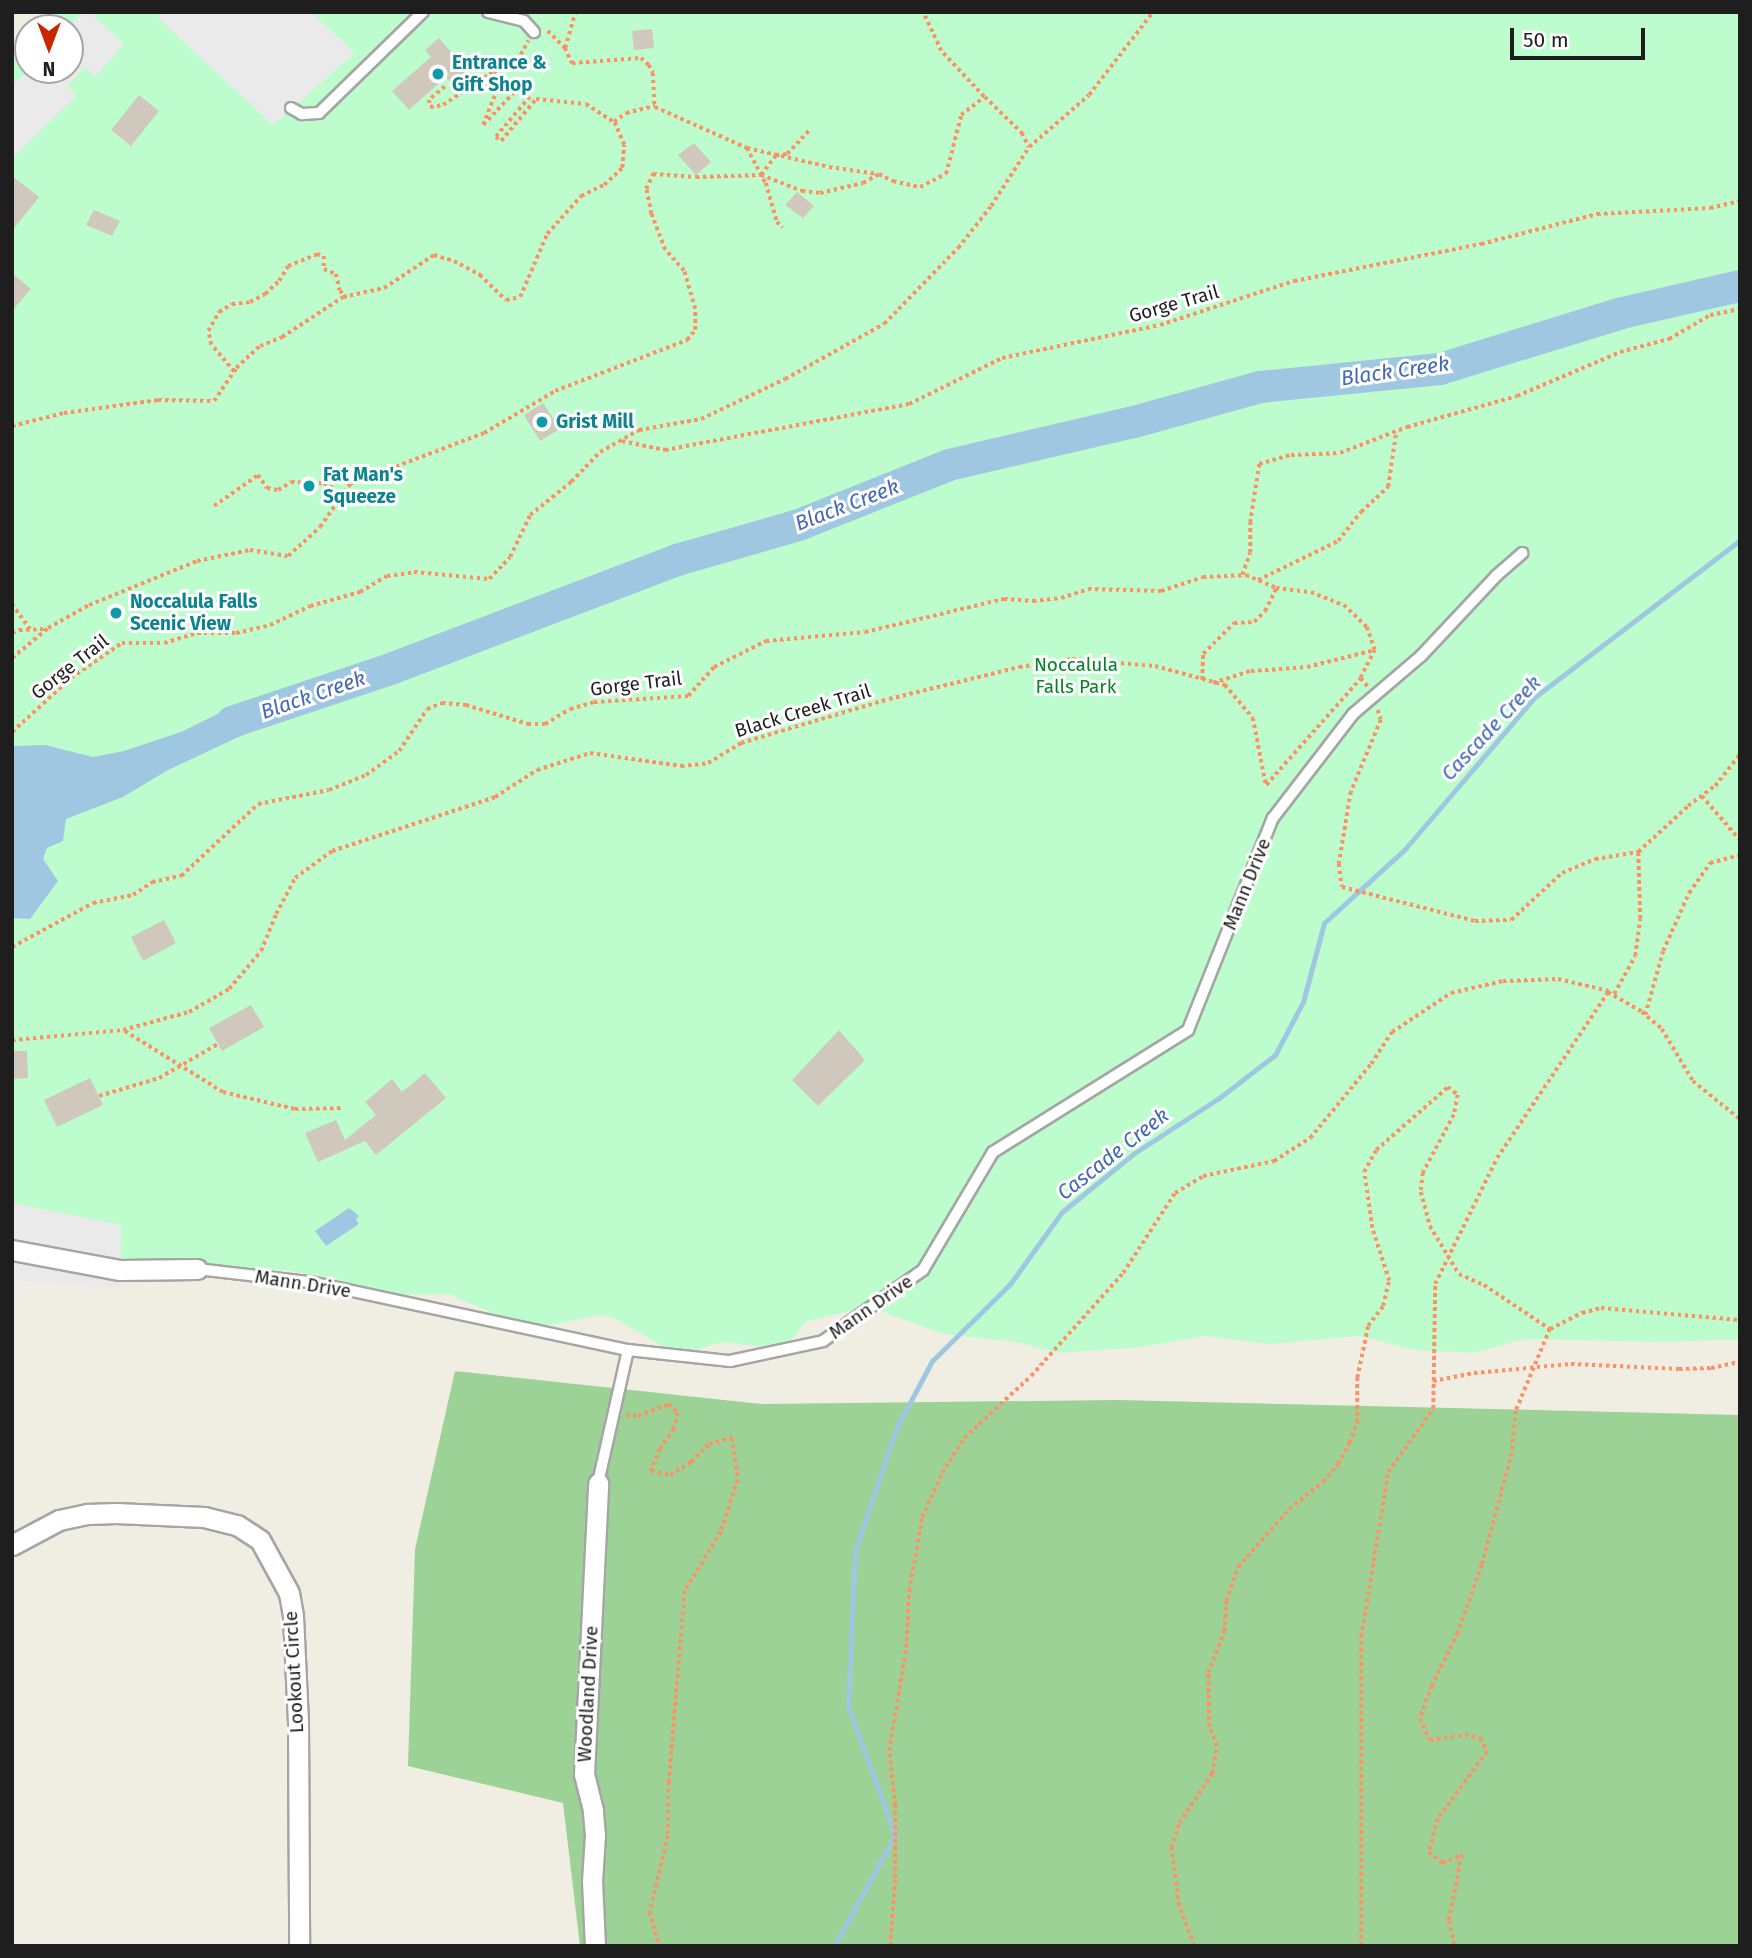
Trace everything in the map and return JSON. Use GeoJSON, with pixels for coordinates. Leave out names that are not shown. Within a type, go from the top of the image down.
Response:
{"type":"FeatureCollection","features":[{"type":"Feature","properties":{"kind":"street","name":"Mann Drive"},"geometry":{"type":"LineString","coordinates":[[12,1250],[120,1270],[197,1269]]}},
{"type":"Feature","properties":{"kind":"street","name":"Woodland Drive"},"geometry":{"type":"LineString","coordinates":[[595,1946],[592,1891],[595,1835],[593,1810],[584,1774],[598,1483]]}},
{"type":"Feature","properties":{"kind":"street","name":"Lookout Circle"},"geometry":{"type":"LineString","coordinates":[[12,1545],[60,1520],[107,1513],[204,1517],[237,1525],[260,1540],[289,1592],[293,1616],[298,1708],[299,1946]]}},
{"type":"Feature","properties":{"kind":"lane"},"geometry":{"type":"LineString","coordinates":[[291,108],[302,114],[319,113],[423,12]]}},
{"type":"Feature","properties":{"kind":"lane"},"geometry":{"type":"LineString","coordinates":[[488,12],[524,21],[534,32]]}},
{"type":"Feature","properties":{"kind":"lane","name":"Mann Drive"},"geometry":{"type":"LineString","coordinates":[[197,1269],[310,1282],[628,1350],[730,1361],[823,1341],[923,1270],[993,1152],[1188,1030],[1273,818],[1353,714],[1392,683],[1496,576],[1522,553]]}},
{"type":"Feature","properties":{"kind":"lane"},"geometry":{"type":"LineString","coordinates":[[598,1483],[628,1350]]}},
{"type":"Feature","properties":{"kind":"path"},"geometry":{"type":"LineString","coordinates":[[565,48],[575,12]]}},
{"type":"Feature","properties":{"kind":"path"},"geometry":{"type":"LineString","coordinates":[[922,12],[941,51],[1022,133],[1030,147]]}},
{"type":"Feature","properties":{"kind":"path","name":"Gorge Trail"},"geometry":{"type":"LineString","coordinates":[[12,732],[71,678],[122,643],[164,643],[197,634],[236,633],[270,625],[310,606],[360,592],[387,576],[414,572],[489,579],[510,557],[530,515],[571,482],[600,452],[639,430],[701,419],[815,364],[884,324],[958,248],[1030,147],[1089,94],[1153,12]]}},
{"type":"Feature","properties":{"kind":"path"},"geometry":{"type":"LineString","coordinates":[[445,88],[429,100],[430,107],[443,105],[495,70],[513,67],[539,27],[551,33],[565,48],[572,63],[641,58],[653,73],[655,106]]}},
{"type":"Feature","properties":{"kind":"path"},"geometry":{"type":"LineString","coordinates":[[495,70],[506,87],[495,96],[483,125],[519,88]]}},
{"type":"Feature","properties":{"kind":"path"},"geometry":{"type":"LineString","coordinates":[[12,426],[64,413],[158,400],[214,401],[234,372],[260,346],[282,337],[300,322],[346,296],[384,288],[434,255],[454,261],[480,275],[506,300],[520,297],[547,234],[581,196],[604,185],[622,168],[624,145],[619,127],[586,104],[536,99],[501,141],[496,137],[530,97]]}},
{"type":"Feature","properties":{"kind":"path"},"geometry":{"type":"LineString","coordinates":[[614,122],[626,113],[655,106],[665,113],[692,122],[747,148],[879,174],[892,181],[920,187],[946,174],[961,114],[984,97]]}},
{"type":"Feature","properties":{"kind":"path"},"geometry":{"type":"LineString","coordinates":[[761,175],[776,155],[787,154],[810,129]]}},
{"type":"Feature","properties":{"kind":"path"},"geometry":{"type":"LineString","coordinates":[[747,148],[761,175],[777,222],[783,228]]}},
{"type":"Feature","properties":{"kind":"path"},"geometry":{"type":"LineString","coordinates":[[12,658],[47,629],[89,605],[197,561],[250,550],[289,556],[320,527],[350,484],[484,433],[555,391],[687,340],[695,330],[695,309],[684,271],[665,250],[651,214],[646,188],[653,174],[696,177],[761,175],[802,191],[820,193],[863,183],[879,174]]}},
{"type":"Feature","properties":{"kind":"path","name":"Gorge Trail"},"geometry":{"type":"LineString","coordinates":[[622,441],[665,450],[909,404],[1002,358],[1160,325],[1294,281],[1481,244],[1597,214],[1710,208],[1740,201]]}},
{"type":"Feature","properties":{"kind":"path"},"geometry":{"type":"LineString","coordinates":[[234,372],[211,345],[208,331],[211,321],[232,304],[250,302],[265,294],[279,281],[288,266],[304,257],[324,256],[324,270],[336,274],[346,296]]}},
{"type":"Feature","properties":{"kind":"path"},"geometry":{"type":"LineString","coordinates":[[1242,575],[1250,553],[1250,523],[1259,464],[1291,455],[1340,453],[1396,431],[1517,396],[1620,352],[1669,339],[1710,315],[1740,309]]}},
{"type":"Feature","properties":{"kind":"path"},"geometry":{"type":"LineString","coordinates":[[1258,580],[1338,541],[1361,512],[1388,487],[1396,431]]}},
{"type":"Feature","properties":{"kind":"path"},"geometry":{"type":"LineString","coordinates":[[214,506],[258,475],[267,488],[278,489],[291,482],[324,483],[336,489],[339,500]]}},
{"type":"Feature","properties":{"kind":"path","name":"Gorge Trail"},"geometry":{"type":"LineString","coordinates":[[12,947],[93,903],[132,895],[152,882],[181,876],[258,804],[329,790],[366,775],[399,751],[427,709],[442,703],[466,705],[528,724],[545,724],[570,709],[594,702],[688,696],[714,667],[766,641],[865,632],[1004,599],[1033,601],[1061,598],[1088,589],[1161,591],[1203,577],[1242,575],[1276,588],[1311,592],[1344,605],[1367,627],[1375,649]]}},
{"type":"Feature","properties":{"kind":"path"},"geometry":{"type":"LineString","coordinates":[[1202,680],[1203,654],[1234,623],[1254,622],[1265,611],[1276,588]]}},
{"type":"Feature","properties":{"kind":"path"},"geometry":{"type":"LineString","coordinates":[[12,604],[30,629]]}},
{"type":"Feature","properties":{"kind":"path"},"geometry":{"type":"LineString","coordinates":[[12,633],[47,629]]}},
{"type":"Feature","properties":{"kind":"path"},"geometry":{"type":"LineString","coordinates":[[1375,649],[1361,678],[1375,697],[1381,720],[1351,792],[1339,864],[1342,887],[1475,921],[1511,920],[1562,873],[1595,859],[1638,852],[1726,776],[1740,754]]}},
{"type":"Feature","properties":{"kind":"path"},"geometry":{"type":"LineString","coordinates":[[1212,683],[1251,671],[1307,667],[1375,649]]}},
{"type":"Feature","properties":{"kind":"path","name":"Black Creek Trail"},"geometry":{"type":"LineString","coordinates":[[12,1040],[123,1030],[190,1012],[229,989],[261,951],[295,878],[332,851],[495,797],[537,770],[590,753],[681,766],[708,762],[741,743],[889,699],[1019,667],[1072,659],[1155,666],[1225,685],[1253,718],[1266,785],[1361,678]]}},
{"type":"Feature","properties":{"kind":"path"},"geometry":{"type":"LineString","coordinates":[[1702,796],[1740,840]]}},
{"type":"Feature","properties":{"kind":"path"},"geometry":{"type":"LineString","coordinates":[[1361,1946],[1361,1637],[1388,1472],[1433,1409],[1435,1284],[1497,1158],[1635,956],[1640,919],[1638,852]]}},
{"type":"Feature","properties":{"kind":"path"},"geometry":{"type":"LineString","coordinates":[[1645,1015],[1663,951],[1689,893],[1710,863],[1740,855]]}},
{"type":"Feature","properties":{"kind":"path"},"geometry":{"type":"LineString","coordinates":[[890,1946],[895,1854],[889,1751],[906,1647],[909,1591],[922,1517],[942,1473],[964,1438],[1031,1376],[1123,1273],[1175,1193],[1203,1176],[1273,1161],[1310,1138],[1371,1064],[1392,1032],[1451,993],[1503,981],[1558,979],[1610,993],[1662,1029],[1693,1081],[1740,1119]]}},
{"type":"Feature","properties":{"kind":"path"},"geometry":{"type":"LineString","coordinates":[[123,1030],[223,1092],[295,1109],[342,1108]]}},
{"type":"Feature","properties":{"kind":"path"},"geometry":{"type":"LineString","coordinates":[[99,1096],[159,1078],[218,1044]]}},
{"type":"Feature","properties":{"kind":"path"},"geometry":{"type":"LineString","coordinates":[[1194,1946],[1179,1906],[1171,1848],[1179,1823],[1212,1774],[1217,1746],[1209,1727],[1206,1698],[1208,1673],[1224,1632],[1226,1601],[1238,1567],[1289,1509],[1323,1482],[1338,1464],[1349,1443],[1357,1423],[1357,1378],[1368,1326],[1383,1306],[1389,1282],[1372,1228],[1364,1172],[1376,1150],[1448,1087],[1458,1095],[1454,1115],[1423,1174],[1421,1192],[1430,1226],[1459,1274],[1484,1285],[1550,1329]]}},
{"type":"Feature","properties":{"kind":"path"},"geometry":{"type":"LineString","coordinates":[[1455,1946],[1449,1921],[1462,1855],[1442,1863],[1429,1852],[1438,1819],[1487,1752],[1481,1738],[1465,1735],[1430,1740],[1420,1719],[1432,1686],[1458,1633],[1482,1564],[1513,1453],[1516,1411],[1550,1329],[1581,1313],[1601,1308],[1740,1320]]}},
{"type":"Feature","properties":{"kind":"path"},"geometry":{"type":"LineString","coordinates":[[1433,1381],[1474,1373],[1571,1364],[1711,1368],[1740,1362]]}},
{"type":"Feature","properties":{"kind":"path"},"geometry":{"type":"LineString","coordinates":[[613,1414],[638,1416],[668,1404],[678,1413],[674,1429],[660,1449],[651,1471],[670,1475],[691,1462],[709,1444],[732,1438],[738,1480],[722,1532],[685,1591],[668,1782],[668,1836],[650,1912],[659,1946]]}},
{"type":"Feature","properties":{"kind":"green space","name":"Noccalula Falls Park"},"geometry":{"type":"Polygon","coordinates":[[[1740,12],[1740,1339],[1667,1342],[1524,1339],[1474,1353],[1415,1350],[1359,1336],[1269,1344],[1205,1336],[1142,1347],[1057,1353],[1017,1342],[943,1334],[869,1307],[807,1321],[783,1349],[722,1342],[678,1355],[612,1317],[600,1315],[531,1329],[448,1294],[368,1295],[335,1278],[283,1270],[197,1269],[196,1258],[151,1270],[12,1233],[12,60],[14,58],[14,84],[84,84],[84,14],[56,14],[1740,12]]]}},
{"type":"Feature","properties":{"kind":"green space"},"geometry":{"type":"Polygon","coordinates":[[[455,1371],[761,1404],[1118,1400],[1740,1415],[1740,1946],[580,1946],[563,1803],[408,1766],[415,1549],[455,1371]]]}},
{"type":"Feature","properties":{"kind":"shaded area"},"geometry":{"type":"Polygon","coordinates":[[[89,12],[124,44],[95,77],[84,68],[84,14],[81,14],[89,12]]]}},
{"type":"Feature","properties":{"kind":"shaded area"},"geometry":{"type":"Polygon","coordinates":[[[164,12],[311,12],[355,53],[273,125],[158,18],[164,12]]]}},
{"type":"Feature","properties":{"kind":"shaded area"},"geometry":{"type":"Polygon","coordinates":[[[69,84],[67,86],[76,96],[12,159],[12,86],[69,84]]]}},
{"type":"Feature","properties":{"kind":"shaded area"},"geometry":{"type":"Polygon","coordinates":[[[12,1203],[121,1225],[120,1289],[12,1280],[12,1203]]]}},
{"type":"Feature","properties":{"kind":"water"},"geometry":{"type":"Polygon","coordinates":[[[281,699],[260,727],[168,770],[123,797],[66,819],[63,841],[47,848],[43,859],[58,881],[30,919],[12,918],[12,746],[45,745],[93,757],[124,751],[181,732],[244,701],[281,699]]]}},
{"type":"Feature","properties":{"kind":"water"},"geometry":{"type":"Polygon","coordinates":[[[349,1208],[359,1216],[356,1219],[359,1224],[326,1246],[315,1231],[349,1208]]]}},
{"type":"Feature","properties":{"kind":"building"},"geometry":{"type":"Polygon","coordinates":[[[652,29],[654,48],[634,50],[632,31],[652,29]]]}},
{"type":"Feature","properties":{"kind":"building","name":"Entrance & Gift Shop"},"geometry":{"type":"Polygon","coordinates":[[[439,38],[467,70],[461,79],[452,84],[446,77],[409,110],[392,91],[431,57],[425,50],[439,38]]]}},
{"type":"Feature","properties":{"kind":"building"},"geometry":{"type":"Polygon","coordinates":[[[139,95],[159,111],[131,146],[111,130],[139,95]]]}},
{"type":"Feature","properties":{"kind":"building"},"geometry":{"type":"Polygon","coordinates":[[[694,143],[711,162],[696,175],[678,155],[694,143]]]}},
{"type":"Feature","properties":{"kind":"building"},"geometry":{"type":"Polygon","coordinates":[[[12,176],[39,197],[12,231],[12,176]]]}},
{"type":"Feature","properties":{"kind":"building"},"geometry":{"type":"Polygon","coordinates":[[[797,192],[814,206],[803,218],[785,205],[797,192]]]}},
{"type":"Feature","properties":{"kind":"building"},"geometry":{"type":"Polygon","coordinates":[[[94,210],[120,221],[112,236],[86,225],[94,210]]]}},
{"type":"Feature","properties":{"kind":"building"},"geometry":{"type":"Polygon","coordinates":[[[12,273],[31,289],[12,311],[12,273]]]}},
{"type":"Feature","properties":{"kind":"building","name":"Grist Mill"},"geometry":{"type":"Polygon","coordinates":[[[543,403],[560,429],[540,441],[524,415],[543,403]]]}},
{"type":"Feature","properties":{"kind":"building"},"geometry":{"type":"Polygon","coordinates":[[[164,920],[176,943],[143,961],[131,937],[164,920]]]}},
{"type":"Feature","properties":{"kind":"building"},"geometry":{"type":"Polygon","coordinates":[[[251,1005],[264,1027],[222,1051],[209,1028],[251,1005]]]}},
{"type":"Feature","properties":{"kind":"building"},"geometry":{"type":"Polygon","coordinates":[[[839,1030],[865,1060],[818,1106],[792,1080],[839,1030]]]}},
{"type":"Feature","properties":{"kind":"building"},"geometry":{"type":"Polygon","coordinates":[[[12,1051],[27,1051],[28,1078],[12,1079],[12,1051]]]}},
{"type":"Feature","properties":{"kind":"building"},"geometry":{"type":"Polygon","coordinates":[[[425,1073],[446,1098],[376,1155],[365,1141],[318,1162],[305,1133],[336,1120],[345,1140],[376,1115],[365,1102],[392,1079],[402,1092],[425,1073]]]}},
{"type":"Feature","properties":{"kind":"building"},"geometry":{"type":"Polygon","coordinates":[[[90,1078],[103,1105],[57,1127],[44,1100],[90,1078]]]}},
{"type":"Feature","properties":{"kind":"waterway","name":"Black Creek"},"geometry":{"type":"LineString","coordinates":[[232,722],[393,668],[677,560],[799,525],[949,465],[1134,422],[1260,387],[1440,369],[1622,313],[1740,286]]}},
{"type":"Feature","properties":{"kind":"waterway","name":"Cascade Creek"},"geometry":{"type":"LineString","coordinates":[[834,1946],[895,1835],[848,1706],[855,1551],[897,1427],[932,1361],[1010,1284],[1062,1212],[1133,1154],[1219,1098],[1275,1055],[1303,1002],[1324,923],[1405,849],[1535,697],[1740,540]]}},
{"type":"Feature","properties":{"kind":"place","name":"Entrance & Gift Shop"},"geometry":{"type":"Point","coordinates":[438,74]}},
{"type":"Feature","properties":{"kind":"place","name":"Grist Mill"},"geometry":{"type":"Point","coordinates":[542,422]}},
{"type":"Feature","properties":{"kind":"place","name":"Fat Man's Squeeze"},"geometry":{"type":"Point","coordinates":[309,486]}},
{"type":"Feature","properties":{"kind":"place","name":"Noccalula Falls Scenic View"},"geometry":{"type":"Point","coordinates":[116,613]}}]}
